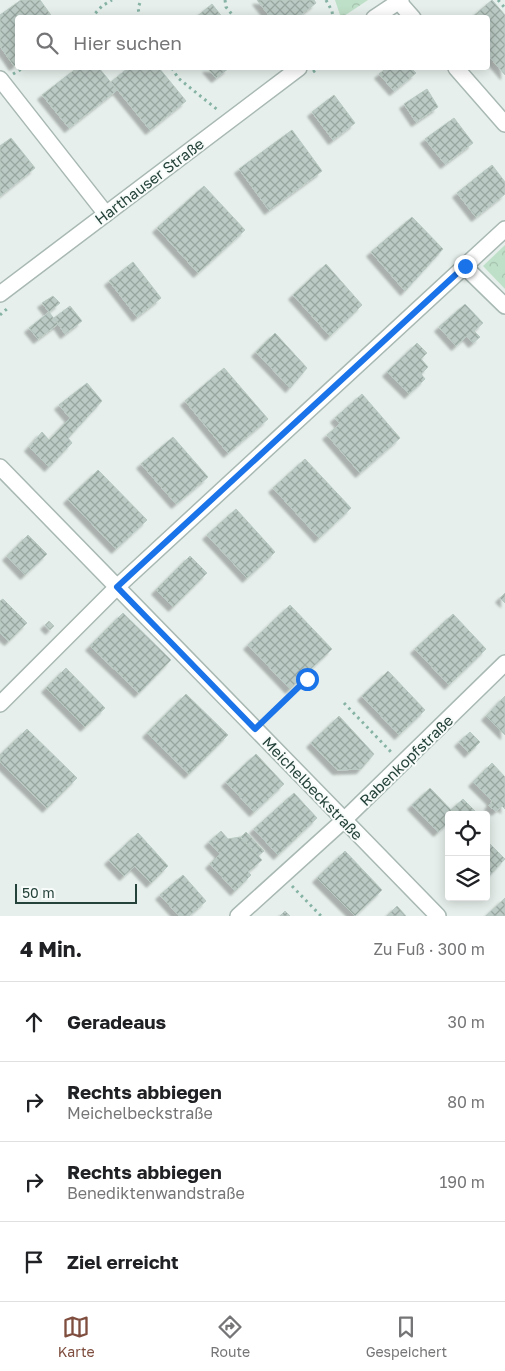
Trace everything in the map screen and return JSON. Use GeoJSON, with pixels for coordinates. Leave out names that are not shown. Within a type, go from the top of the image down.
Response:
{"type":"FeatureCollection","features":[{"type":"Feature","properties":{"kind":"street"},"geometry":{"type":"LineString","coordinates":[[379,15],[400,1],[410,15]]}},
{"type":"Feature","properties":{"kind":"street","name":"Harthauser Straße"},"geometry":{"type":"LineString","coordinates":[[0,294],[296,70]]}},
{"type":"Feature","properties":{"kind":"street"},"geometry":{"type":"LineString","coordinates":[[458,70],[505,124]]}},
{"type":"Feature","properties":{"kind":"street"},"geometry":{"type":"LineString","coordinates":[[0,78],[106,214]]}},
{"type":"Feature","properties":{"kind":"street"},"geometry":{"type":"LineString","coordinates":[[0,704],[117,587],[505,229]]}},
{"type":"Feature","properties":{"kind":"street"},"geometry":{"type":"LineString","coordinates":[[465,266],[505,306]]}},
{"type":"Feature","properties":{"kind":"street","name":"Meichelbeckstraße"},"geometry":{"type":"LineString","coordinates":[[0,467],[438,916]]}},
{"type":"Feature","properties":{"kind":"street","name":"Rabenkopfstraße"},"geometry":{"type":"LineString","coordinates":[[238,916],[344,820],[505,663]]}},
{"type":"Feature","properties":{"kind":"path"},"geometry":{"type":"LineString","coordinates":[[94,15],[102,6],[112,0]]}},
{"type":"Feature","properties":{"kind":"path"},"geometry":{"type":"LineString","coordinates":[[139,15],[138,8],[141,0]]}},
{"type":"Feature","properties":{"kind":"path"},"geometry":{"type":"LineString","coordinates":[[225,0],[226,6],[234,15]]}},
{"type":"Feature","properties":{"kind":"path"},"geometry":{"type":"LineString","coordinates":[[326,0],[333,15]]}},
{"type":"Feature","properties":{"kind":"path"},"geometry":{"type":"LineString","coordinates":[[498,0],[505,8]]}},
{"type":"Feature","properties":{"kind":"path"},"geometry":{"type":"LineString","coordinates":[[173,70],[178,78],[210,102],[228,121]]}},
{"type":"Feature","properties":{"kind":"path"},"geometry":{"type":"LineString","coordinates":[[255,729],[307,679]]}},
{"type":"Feature","properties":{"kind":"path"},"geometry":{"type":"LineString","coordinates":[[344,703],[396,757]]}},
{"type":"Feature","properties":{"kind":"path"},"geometry":{"type":"LineString","coordinates":[[289,883],[321,916]]}},
{"type":"Feature","properties":{"kind":"green space"},"geometry":{"type":"Polygon","coordinates":[[[335,0],[368,0],[346,15],[340,15],[335,0]]]}},
{"type":"Feature","properties":{"kind":"green space"},"geometry":{"type":"Polygon","coordinates":[[[505,245],[505,289],[483,266],[505,245]]]}},
{"type":"Feature","properties":{"kind":"building"},"geometry":{"type":"Polygon","coordinates":[[[21,0],[40,0],[51,15],[15,15],[14,66],[0,46],[0,15],[21,0]]]}},
{"type":"Feature","properties":{"kind":"building"},"geometry":{"type":"Polygon","coordinates":[[[257,0],[314,0],[316,3],[301,15],[269,15],[257,0]]]}},
{"type":"Feature","properties":{"kind":"building"},"geometry":{"type":"Polygon","coordinates":[[[492,0],[505,15],[505,75],[490,57],[490,15],[474,15],[492,0]]]}},
{"type":"Feature","properties":{"kind":"building"},"geometry":{"type":"Polygon","coordinates":[[[212,4],[221,15],[199,15],[212,4]]]}},
{"type":"Feature","properties":{"kind":"building"},"geometry":{"type":"Polygon","coordinates":[[[74,70],[101,70],[117,90],[69,128],[42,95],[74,70]]]}},
{"type":"Feature","properties":{"kind":"building"},"geometry":{"type":"Polygon","coordinates":[[[126,70],[161,70],[186,101],[150,130],[111,82],[126,70]]]}},
{"type":"Feature","properties":{"kind":"building"},"geometry":{"type":"Polygon","coordinates":[[[209,70],[226,70],[216,78],[209,70]]]}},
{"type":"Feature","properties":{"kind":"building"},"geometry":{"type":"Polygon","coordinates":[[[384,70],[413,70],[416,73],[394,91],[379,74],[384,70]]]}},
{"type":"Feature","properties":{"kind":"building"},"geometry":{"type":"Polygon","coordinates":[[[427,89],[438,107],[416,122],[404,104],[427,89]]]}},
{"type":"Feature","properties":{"kind":"building"},"geometry":{"type":"Polygon","coordinates":[[[334,95],[355,123],[333,140],[312,112],[334,95]]]}},
{"type":"Feature","properties":{"kind":"building"},"geometry":{"type":"Polygon","coordinates":[[[454,118],[473,143],[445,164],[425,139],[454,118]]]}},
{"type":"Feature","properties":{"kind":"building"},"geometry":{"type":"Polygon","coordinates":[[[292,130],[322,171],[269,210],[239,169],[292,130]]]}},
{"type":"Feature","properties":{"kind":"building"},"geometry":{"type":"Polygon","coordinates":[[[11,138],[35,168],[0,196],[0,146],[11,138]]]}},
{"type":"Feature","properties":{"kind":"building"},"geometry":{"type":"Polygon","coordinates":[[[492,165],[505,182],[505,194],[476,217],[457,193],[492,165]]]}},
{"type":"Feature","properties":{"kind":"building"},"geometry":{"type":"Polygon","coordinates":[[[204,186],[245,230],[198,273],[157,228],[204,186]]]}},
{"type":"Feature","properties":{"kind":"building"},"geometry":{"type":"Polygon","coordinates":[[[412,217],[443,249],[405,291],[371,252],[412,217]]]}},
{"type":"Feature","properties":{"kind":"building"},"geometry":{"type":"Polygon","coordinates":[[[133,262],[161,298],[137,317],[109,281],[133,262]]]}},
{"type":"Feature","properties":{"kind":"building"},"geometry":{"type":"Polygon","coordinates":[[[326,264],[362,305],[330,336],[293,295],[326,264]]]}},
{"type":"Feature","properties":{"kind":"building"},"geometry":{"type":"Polygon","coordinates":[[[53,296],[60,303],[49,312],[42,303],[53,296]]]}},
{"type":"Feature","properties":{"kind":"building"},"geometry":{"type":"Polygon","coordinates":[[[465,304],[483,323],[474,331],[480,337],[473,343],[467,336],[456,346],[439,327],[465,304]]]}},
{"type":"Feature","properties":{"kind":"building"},"geometry":{"type":"Polygon","coordinates":[[[70,306],[82,321],[65,334],[54,318],[70,306]]]}},
{"type":"Feature","properties":{"kind":"building"},"geometry":{"type":"Polygon","coordinates":[[[49,312],[58,324],[38,339],[29,328],[49,312]]]}},
{"type":"Feature","properties":{"kind":"building"},"geometry":{"type":"Polygon","coordinates":[[[275,333],[307,368],[290,388],[256,352],[275,333]]]}},
{"type":"Feature","properties":{"kind":"building"},"geometry":{"type":"Polygon","coordinates":[[[417,343],[427,353],[421,359],[428,367],[421,374],[425,379],[409,394],[387,372],[417,343]]]}},
{"type":"Feature","properties":{"kind":"building"},"geometry":{"type":"Polygon","coordinates":[[[224,368],[268,419],[228,453],[185,401],[224,368]]]}},
{"type":"Feature","properties":{"kind":"building"},"geometry":{"type":"Polygon","coordinates":[[[87,383],[102,401],[68,438],[72,443],[49,467],[29,447],[42,432],[49,440],[70,418],[59,405],[87,383]]]}},
{"type":"Feature","properties":{"kind":"building"},"geometry":{"type":"Polygon","coordinates":[[[362,394],[400,438],[360,473],[327,435],[340,424],[335,418],[362,394]]]}},
{"type":"Feature","properties":{"kind":"building"},"geometry":{"type":"Polygon","coordinates":[[[173,437],[208,477],[176,504],[141,464],[173,437]]]}},
{"type":"Feature","properties":{"kind":"building"},"geometry":{"type":"Polygon","coordinates":[[[305,459],[351,508],[319,538],[273,488],[305,459]]]}},
{"type":"Feature","properties":{"kind":"building"},"geometry":{"type":"Polygon","coordinates":[[[98,470],[147,520],[116,549],[68,499],[98,470]]]}},
{"type":"Feature","properties":{"kind":"building"},"geometry":{"type":"Polygon","coordinates":[[[236,509],[275,552],[247,578],[207,535],[236,509]]]}},
{"type":"Feature","properties":{"kind":"building"},"geometry":{"type":"Polygon","coordinates":[[[28,535],[47,554],[25,575],[7,556],[28,535]]]}},
{"type":"Feature","properties":{"kind":"building"},"geometry":{"type":"Polygon","coordinates":[[[190,556],[207,573],[173,607],[156,590],[190,556]]]}},
{"type":"Feature","properties":{"kind":"building"},"geometry":{"type":"Polygon","coordinates":[[[505,593],[505,603],[500,598],[505,593]]]}},
{"type":"Feature","properties":{"kind":"building"},"geometry":{"type":"Polygon","coordinates":[[[3,599],[27,623],[9,641],[0,633],[0,601],[3,599]]]}},
{"type":"Feature","properties":{"kind":"building"},"geometry":{"type":"Polygon","coordinates":[[[290,605],[332,649],[290,689],[248,645],[290,605]]]}},
{"type":"Feature","properties":{"kind":"building"},"geometry":{"type":"Polygon","coordinates":[[[123,613],[171,660],[139,693],[90,646],[123,613]]]}},
{"type":"Feature","properties":{"kind":"building"},"geometry":{"type":"Polygon","coordinates":[[[453,614],[486,649],[449,685],[415,649],[453,614]]]}},
{"type":"Feature","properties":{"kind":"building"},"geometry":{"type":"Polygon","coordinates":[[[49,621],[54,626],[50,630],[45,625],[49,621]]]}},
{"type":"Feature","properties":{"kind":"building"},"geometry":{"type":"Polygon","coordinates":[[[66,668],[105,708],[85,727],[46,688],[66,668]]]}},
{"type":"Feature","properties":{"kind":"building"},"geometry":{"type":"Polygon","coordinates":[[[388,671],[425,710],[399,735],[362,696],[388,671]]]}},
{"type":"Feature","properties":{"kind":"building"},"geometry":{"type":"Polygon","coordinates":[[[186,694],[228,735],[189,774],[147,733],[186,694]]]}},
{"type":"Feature","properties":{"kind":"building"},"geometry":{"type":"Polygon","coordinates":[[[505,696],[505,735],[486,716],[505,696]]]}},
{"type":"Feature","properties":{"kind":"building"},"geometry":{"type":"Polygon","coordinates":[[[339,716],[374,754],[361,769],[337,770],[311,743],[339,716]]]}},
{"type":"Feature","properties":{"kind":"building"},"geometry":{"type":"Polygon","coordinates":[[[27,729],[77,778],[47,808],[0,762],[0,755],[27,729]]]}},
{"type":"Feature","properties":{"kind":"building"},"geometry":{"type":"Polygon","coordinates":[[[470,732],[480,742],[469,753],[459,742],[470,732]]]}},
{"type":"Feature","properties":{"kind":"building"},"geometry":{"type":"Polygon","coordinates":[[[256,754],[284,784],[254,812],[226,782],[256,754]]]}},
{"type":"Feature","properties":{"kind":"building"},"geometry":{"type":"Polygon","coordinates":[[[492,763],[505,777],[505,809],[502,806],[496,811],[489,806],[492,801],[473,782],[492,763]]]}},
{"type":"Feature","properties":{"kind":"building"},"geometry":{"type":"Polygon","coordinates":[[[430,788],[452,811],[445,811],[445,826],[438,832],[412,805],[430,788]]]}},
{"type":"Feature","properties":{"kind":"building"},"geometry":{"type":"Polygon","coordinates":[[[294,793],[317,818],[278,855],[254,829],[294,793]]]}},
{"type":"Feature","properties":{"kind":"building"},"geometry":{"type":"Polygon","coordinates":[[[463,799],[475,811],[452,811],[463,799]]]}},
{"type":"Feature","properties":{"kind":"building"},"geometry":{"type":"Polygon","coordinates":[[[221,831],[228,839],[240,837],[262,860],[248,872],[251,875],[235,891],[210,864],[220,854],[209,842],[221,831]]]}},
{"type":"Feature","properties":{"kind":"building"},"geometry":{"type":"Polygon","coordinates":[[[246,832],[264,851],[258,856],[241,837],[246,832]]]}},
{"type":"Feature","properties":{"kind":"building"},"geometry":{"type":"Polygon","coordinates":[[[138,833],[168,866],[151,883],[135,866],[124,876],[109,860],[138,833]]]}},
{"type":"Feature","properties":{"kind":"building"},"geometry":{"type":"Polygon","coordinates":[[[490,844],[505,859],[490,875],[490,844]]]}},
{"type":"Feature","properties":{"kind":"building"},"geometry":{"type":"Polygon","coordinates":[[[345,851],[382,890],[355,916],[317,878],[345,851]]]}},
{"type":"Feature","properties":{"kind":"building"},"geometry":{"type":"Polygon","coordinates":[[[183,875],[206,901],[189,916],[179,916],[160,895],[183,875]]]}},
{"type":"Feature","properties":{"kind":"building"},"geometry":{"type":"Polygon","coordinates":[[[505,898],[505,916],[486,916],[505,898]]]}},
{"type":"Feature","properties":{"kind":"building"},"geometry":{"type":"Polygon","coordinates":[[[397,906],[406,916],[387,916],[397,906]]]}},
{"type":"Feature","properties":{"kind":"building"},"geometry":{"type":"Polygon","coordinates":[[[285,911],[290,916],[280,916],[285,911]]]}},
{"type":"Feature","properties":{"kind":"route"},"geometry":{"type":"LineString","coordinates":[[307,679],[255,729],[117,587],[465,266]]}}]}
